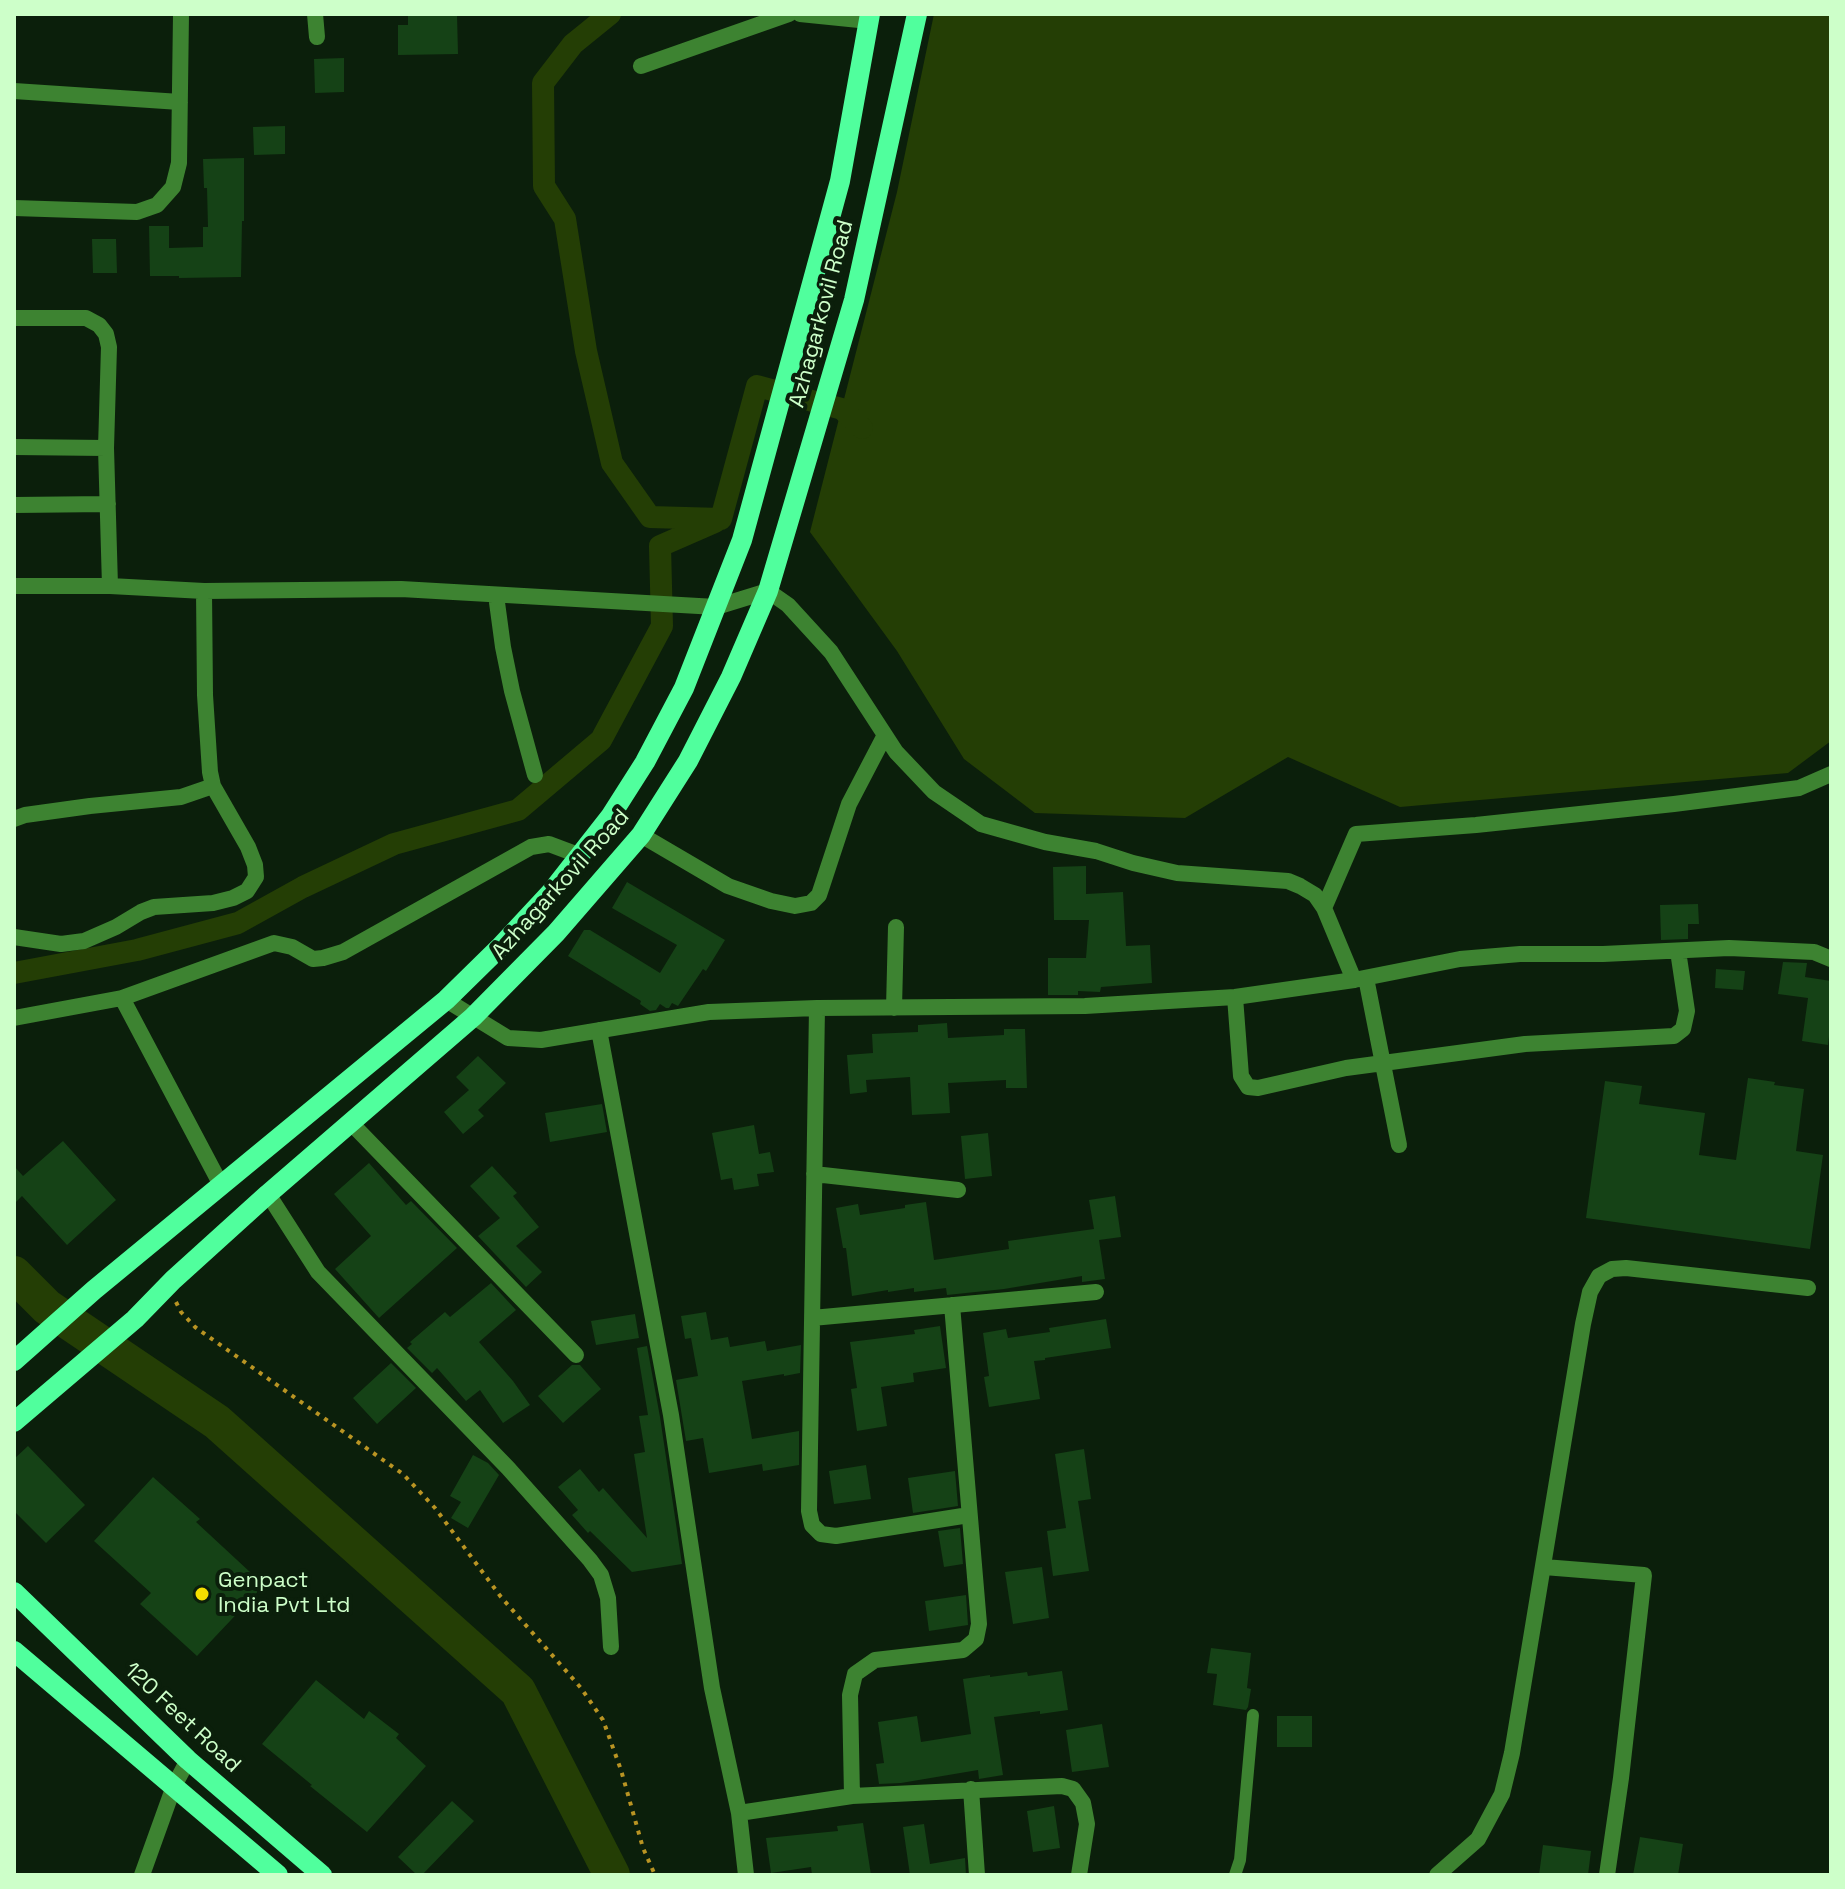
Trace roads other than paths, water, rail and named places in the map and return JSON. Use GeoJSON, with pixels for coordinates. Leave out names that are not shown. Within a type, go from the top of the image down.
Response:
{"type":"FeatureCollection","features":[{"type":"Feature","properties":{"kind":"main road","name":"Azhagarkovil Road"},"geometry":{"type":"LineString","coordinates":[[14,1422],[135,1319],[268,1194],[473,1017],[556,933],[641,835],[688,761],[731,677],[768,591],[854,300],[917,14]]}},
{"type":"Feature","properties":{"kind":"main road","name":"Azhagarkovil Road"},"geometry":{"type":"LineString","coordinates":[[14,1361],[94,1290],[446,1000],[552,891],[610,817],[645,762],[684,688],[742,540],[840,181],[870,17]]}},
{"type":"Feature","properties":{"kind":"main road","name":"120 Feet Road"},"geometry":{"type":"LineString","coordinates":[[14,1592],[188,1760],[322,1875]]}},
{"type":"Feature","properties":{"kind":"main road"},"geometry":{"type":"LineString","coordinates":[[14,1651],[278,1875]]}},
{"type":"Feature","properties":{"kind":"street"},"geometry":{"type":"LineString","coordinates":[[14,208],[137,212],[157,205],[173,187],[179,163],[181,14]]}},
{"type":"Feature","properties":{"kind":"street"},"geometry":{"type":"LineString","coordinates":[[315,14],[317,37]]}},
{"type":"Feature","properties":{"kind":"street"},"geometry":{"type":"LineString","coordinates":[[641,66],[789,14]]}},
{"type":"Feature","properties":{"kind":"street"},"geometry":{"type":"LineString","coordinates":[[800,14],[870,17]]}},
{"type":"Feature","properties":{"kind":"street"},"geometry":{"type":"LineString","coordinates":[[14,91],[180,102]]}},
{"type":"Feature","properties":{"kind":"street"},"geometry":{"type":"LineString","coordinates":[[14,318],[86,318],[99,325],[106,334],[109,347],[106,448],[110,586]]}},
{"type":"Feature","properties":{"kind":"street"},"geometry":{"type":"LineString","coordinates":[[14,447],[106,448]]}},
{"type":"Feature","properties":{"kind":"street"},"geometry":{"type":"LineString","coordinates":[[14,505],[108,504]]}},
{"type":"Feature","properties":{"kind":"street"},"geometry":{"type":"LineString","coordinates":[[14,586],[110,586],[204,591],[401,589],[716,607],[768,591],[788,605],[831,652],[896,752],[934,792],[981,824],[1177,873],[1288,881],[1315,895],[1360,979],[1384,1064],[1399,1145]]}},
{"type":"Feature","properties":{"kind":"street"},"geometry":{"type":"LineString","coordinates":[[14,937],[61,944],[84,941],[154,907],[213,903],[233,898],[247,891],[256,877],[248,847],[213,786],[210,772],[205,709],[204,591]]}},
{"type":"Feature","properties":{"kind":"street"},"geometry":{"type":"LineString","coordinates":[[496,595],[512,691],[535,775]]}},
{"type":"Feature","properties":{"kind":"street"},"geometry":{"type":"LineString","coordinates":[[641,835],[728,886],[795,906],[811,903],[819,895],[849,804],[885,735]]}},
{"type":"Feature","properties":{"kind":"street"},"geometry":{"type":"LineString","coordinates":[[1324,908],[1356,834],[1674,804],[1799,788],[1831,774]]}},
{"type":"Feature","properties":{"kind":"street"},"geometry":{"type":"LineString","coordinates":[[14,819],[90,806],[181,797],[213,786]]}},
{"type":"Feature","properties":{"kind":"street"},"geometry":{"type":"LineString","coordinates":[[14,1018],[122,998],[274,943],[292,947],[313,959],[323,958],[343,952],[540,844],[549,844],[581,856]]}},
{"type":"Feature","properties":{"kind":"street"},"geometry":{"type":"LineString","coordinates":[[894,1008],[896,927]]}},
{"type":"Feature","properties":{"kind":"street"},"geometry":{"type":"LineString","coordinates":[[446,1000],[508,1038],[541,1040],[709,1012],[1085,1006],[1235,997],[1360,979],[1460,959],[1520,954],[1729,948],[1814,952],[1831,959]]}},
{"type":"Feature","properties":{"kind":"street"},"geometry":{"type":"LineString","coordinates":[[1235,997],[1241,1076],[1248,1087],[1258,1088],[1319,1073],[1525,1044],[1674,1036],[1683,1029],[1687,1011],[1678,951]]}},
{"type":"Feature","properties":{"kind":"street"},"geometry":{"type":"LineString","coordinates":[[122,998],[221,1185]]}},
{"type":"Feature","properties":{"kind":"street"},"geometry":{"type":"LineString","coordinates":[[817,1008],[809,1511],[812,1525],[821,1534],[836,1536],[969,1515]]}},
{"type":"Feature","properties":{"kind":"street"},"geometry":{"type":"LineString","coordinates":[[599,1030],[671,1415],[712,1688],[739,1813],[746,1875]]}},
{"type":"Feature","properties":{"kind":"street"},"geometry":{"type":"LineString","coordinates":[[352,1124],[576,1355]]}},
{"type":"Feature","properties":{"kind":"street"},"geometry":{"type":"LineString","coordinates":[[814,1174],[958,1190]]}},
{"type":"Feature","properties":{"kind":"street"},"geometry":{"type":"LineString","coordinates":[[268,1194],[318,1272],[508,1468],[590,1560],[601,1575],[608,1598],[611,1647]]}},
{"type":"Feature","properties":{"kind":"street"},"geometry":{"type":"LineString","coordinates":[[1442,1873],[1478,1839],[1502,1794],[1512,1753],[1583,1324],[1590,1292],[1599,1276],[1612,1269],[1626,1268],[1808,1288]]}},
{"type":"Feature","properties":{"kind":"street"},"geometry":{"type":"LineString","coordinates":[[812,1318],[1096,1292]]}},
{"type":"Feature","properties":{"kind":"street"},"geometry":{"type":"LineString","coordinates":[[852,1796],[850,1695],[855,1674],[875,1660],[963,1650],[976,1639],[979,1624],[952,1305]]}},
{"type":"Feature","properties":{"kind":"street"},"geometry":{"type":"LineString","coordinates":[[1544,1567],[1644,1575],[1607,1875]]}},
{"type":"Feature","properties":{"kind":"street"},"geometry":{"type":"LineString","coordinates":[[142,1875],[174,1786],[188,1760]]}},
{"type":"Feature","properties":{"kind":"street"},"geometry":{"type":"LineString","coordinates":[[739,1813],[852,1796],[1062,1786],[1073,1789],[1083,1803],[1087,1824],[1079,1875]]}},
{"type":"Feature","properties":{"kind":"street"},"geometry":{"type":"LineString","coordinates":[[971,1789],[977,1875]]}},
{"type":"Feature","properties":{"kind":"lane"},"geometry":{"type":"LineString","coordinates":[[1235,1875],[1240,1860],[1253,1715]]}},
{"type":"Feature","properties":{"kind":"waterway"},"geometry":{"type":"LineString","coordinates":[[610,14],[573,44],[543,83],[544,186],[565,219],[586,351],[612,463],[650,517],[721,519],[757,386],[842,409],[862,428]]}},
{"type":"Feature","properties":{"kind":"waterway"},"geometry":{"type":"LineString","coordinates":[[14,973],[137,950],[238,923],[303,887],[394,844],[518,810],[601,740],[662,626],[660,546],[715,522]]}},
{"type":"Feature","properties":{"kind":"waterway"},"geometry":{"type":"LineString","coordinates":[[14,1274],[47,1307],[217,1422],[518,1691],[612,1875]]}},
{"type":"Feature","properties":{"kind":"place","name":"Genpact India Pvt Ltd"},"geometry":{"type":"Point","coordinates":[202,1594]}}]}
